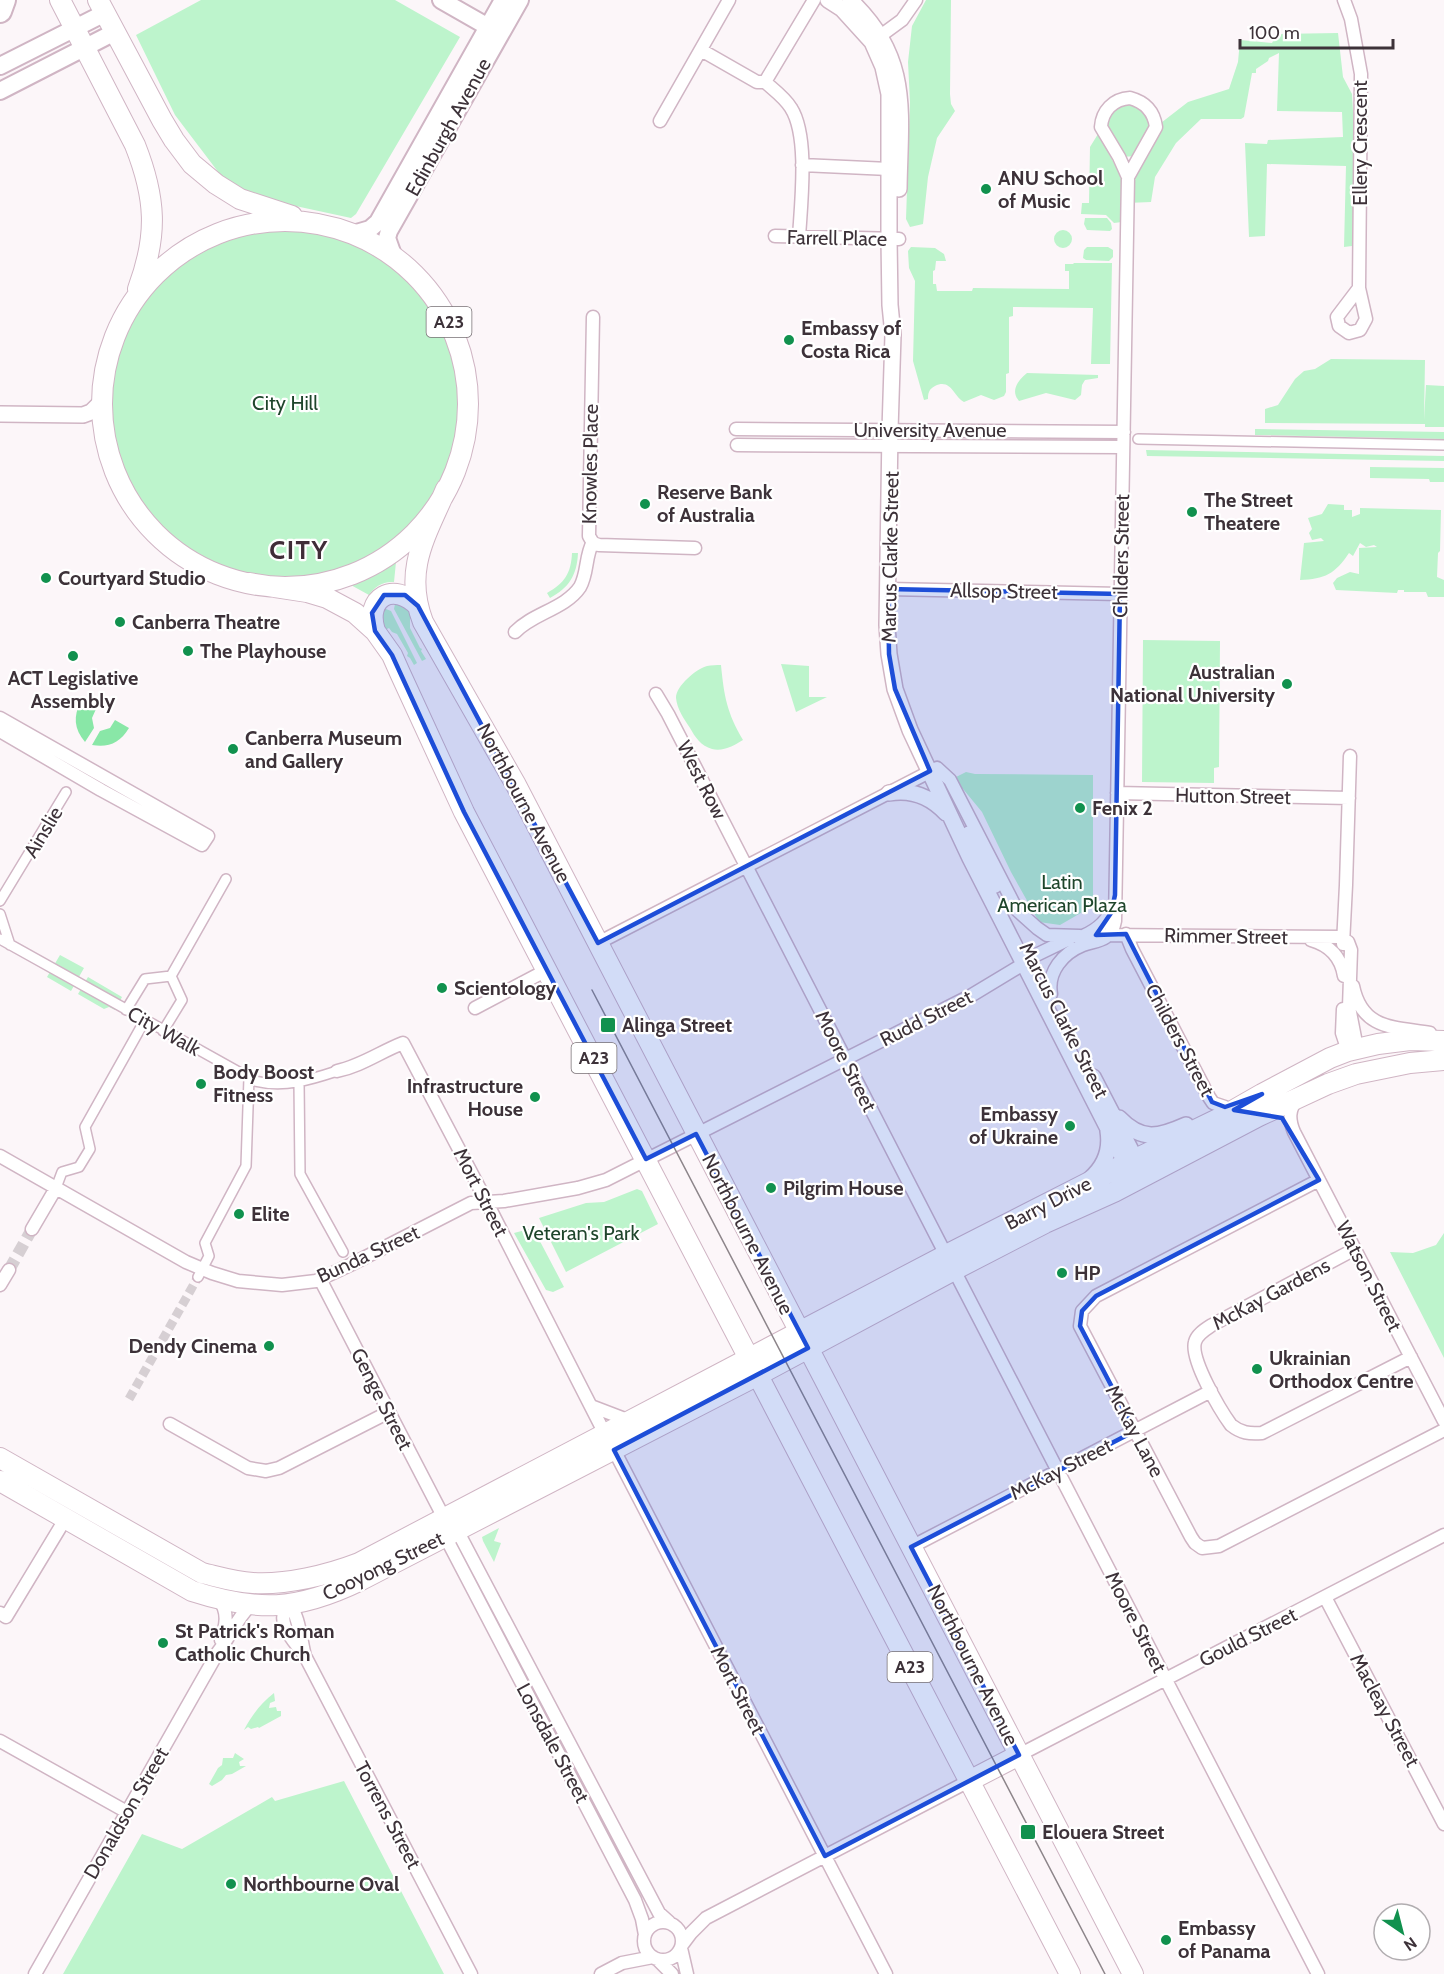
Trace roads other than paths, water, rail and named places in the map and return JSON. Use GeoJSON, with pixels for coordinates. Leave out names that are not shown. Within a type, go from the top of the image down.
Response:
{"type":"FeatureCollection","features":[{"type":"Feature","properties":{"kind":"highway"},"geometry":{"type":"LineString","coordinates":[[0,11],[4,0]]}},
{"type":"Feature","properties":{"kind":"main road","name":"A23"},"geometry":{"type":"LineString","coordinates":[[60,0],[135,145],[145,169],[153,216],[152,237],[145,270],[132,305],[111,349],[105,373],[103,420],[111,458],[125,491],[140,515],[163,540],[188,558],[222,575],[249,583],[307,592],[327,598],[355,613],[375,631],[392,655],[464,812],[1070,1974]]}},
{"type":"Feature","properties":{"kind":"main road"},"geometry":{"type":"LineString","coordinates":[[441,0],[490,37]]}},
{"type":"Feature","properties":{"kind":"main road","name":"Edinburgh Avenue"},"geometry":{"type":"LineString","coordinates":[[393,255],[387,238],[389,231],[490,37],[503,0]]}},
{"type":"Feature","properties":{"kind":"main road","name":"Edinburgh Avenue"},"geometry":{"type":"LineString","coordinates":[[353,234],[370,229],[378,222],[490,37],[520,0]]}},
{"type":"Feature","properties":{"kind":"main road","name":"A23"},"geometry":{"type":"LineString","coordinates":[[101,7],[168,130],[192,164],[216,184],[240,199],[353,234],[393,255],[417,277],[436,300],[453,330],[463,361],[468,396],[466,431],[460,456],[446,489],[428,517],[411,536],[368,566],[327,581],[279,586],[249,583]]}},
{"type":"Feature","properties":{"kind":"main road"},"geometry":{"type":"LineString","coordinates":[[0,66],[74,28],[101,7]]}},
{"type":"Feature","properties":{"kind":"main road"},"geometry":{"type":"LineString","coordinates":[[0,91],[115,32]]}},
{"type":"Feature","properties":{"kind":"main road","name":"A23"},"geometry":{"type":"LineString","coordinates":[[132,305],[167,265],[192,247],[210,238],[236,228],[262,223],[287,221],[315,223]]}},
{"type":"Feature","properties":{"kind":"main road","name":"Northbourne Avenue"},"geometry":{"type":"LineString","coordinates":[[446,489],[426,531],[414,578],[418,606],[432,641],[501,756],[1133,1974]]}},
{"type":"Feature","properties":{"kind":"main road"},"geometry":{"type":"LineString","coordinates":[[375,631],[372,619],[374,607],[384,595],[394,593],[405,595],[418,606]]}},
{"type":"Feature","properties":{"kind":"main road","name":"Barry Drive"},"geometry":{"type":"LineString","coordinates":[[754,1367],[950,1263],[1080,1187],[1135,1170],[1301,1097],[1321,1087],[1355,1058],[1388,1042],[1444,1041]]}},
{"type":"Feature","properties":{"kind":"main road","name":"Barry Drive"},"geometry":{"type":"LineString","coordinates":[[1355,1058],[1363,1063],[1413,1054],[1444,1055]]}},
{"type":"Feature","properties":{"kind":"main road","name":"Barry Drive"},"geometry":{"type":"LineString","coordinates":[[950,1263],[1114,1192],[1135,1170],[1220,1118],[1330,1058],[1410,1063],[1444,1060]]}},
{"type":"Feature","properties":{"kind":"main road"},"geometry":{"type":"LineString","coordinates":[[1355,1058],[1373,1076],[1383,1077],[1444,1067]]}},
{"type":"Feature","properties":{"kind":"main road","name":"Cooyong Street"},"geometry":{"type":"LineString","coordinates":[[610,1442],[637,1417],[754,1367]]}},
{"type":"Feature","properties":{"kind":"main road","name":"Cooyong Street"},"geometry":{"type":"LineString","coordinates":[[0,1458],[68,1511],[192,1591],[250,1606],[288,1604],[311,1600],[345,1588],[554,1471],[754,1367]]}},
{"type":"Feature","properties":{"kind":"main road","name":"Cooyong Street"},"geometry":{"type":"LineString","coordinates":[[0,1481],[202,1573],[234,1580],[269,1582],[328,1574],[449,1528]]}},
{"type":"Feature","properties":{"kind":"main road"},"geometry":{"type":"LineString","coordinates":[[288,1604],[291,1593],[312,1577]]}},
{"type":"Feature","properties":{"kind":"main road"},"geometry":{"type":"LineString","coordinates":[[269,1582],[285,1595],[288,1604]]}},
{"type":"Feature","properties":{"kind":"main road"},"geometry":{"type":"LineString","coordinates":[[969,1781],[1019,1755]]}},
{"type":"Feature","properties":{"kind":"street"},"geometry":{"type":"LineString","coordinates":[[660,121],[729,0]]}},
{"type":"Feature","properties":{"kind":"street"},"geometry":{"type":"LineString","coordinates":[[765,82],[814,0]]}},
{"type":"Feature","properties":{"kind":"street","name":"Marcus Clarke Street"},"geometry":{"type":"LineString","coordinates":[[828,0],[842,9],[889,52],[899,86],[894,239]]}},
{"type":"Feature","properties":{"kind":"street","name":"Marcus Clarke Street"},"geometry":{"type":"LineString","coordinates":[[850,0],[872,24],[888,87],[889,169],[900,305],[893,334],[889,446],[889,654],[895,689],[904,716],[970,858],[1028,960],[1051,994],[1108,1107],[1135,1170]]}},
{"type":"Feature","properties":{"kind":"street"},"geometry":{"type":"LineString","coordinates":[[876,39],[902,20],[916,0]]}},
{"type":"Feature","properties":{"kind":"street","name":"Ellery Crescent"},"geometry":{"type":"LineString","coordinates":[[1344,0],[1351,19],[1361,74],[1359,288]]}},
{"type":"Feature","properties":{"kind":"street"},"geometry":{"type":"LineString","coordinates":[[701,50],[757,82],[765,82],[786,101],[797,119],[801,131],[799,237]]}},
{"type":"Feature","properties":{"kind":"street"},"geometry":{"type":"LineString","coordinates":[[1130,98],[1148,108],[1156,127],[1128,177],[1101,127],[1104,115],[1111,106],[1122,99],[1130,98]]}},
{"type":"Feature","properties":{"kind":"street"},"geometry":{"type":"LineString","coordinates":[[801,165],[889,169]]}},
{"type":"Feature","properties":{"kind":"street","name":"Childers Street"},"geometry":{"type":"LineString","coordinates":[[1110,934],[1115,921],[1128,177]]}},
{"type":"Feature","properties":{"kind":"street","name":"Farrell Place"},"geometry":{"type":"LineString","coordinates":[[775,236],[894,239]]}},
{"type":"Feature","properties":{"kind":"street","name":"Knowles Place"},"geometry":{"type":"LineString","coordinates":[[593,317],[588,532],[592,542],[601,545],[695,548]]}},
{"type":"Feature","properties":{"kind":"street"},"geometry":{"type":"LineString","coordinates":[[0,414],[83,415],[91,412],[103,400]]}},
{"type":"Feature","properties":{"kind":"street","name":"University Avenue"},"geometry":{"type":"LineString","coordinates":[[736,429],[1124,432]]}},
{"type":"Feature","properties":{"kind":"street"},"geometry":{"type":"LineString","coordinates":[[1138,440],[1444,445]]}},
{"type":"Feature","properties":{"kind":"street","name":"University Avenue"},"geometry":{"type":"LineString","coordinates":[[737,445],[1123,447]]}},
{"type":"Feature","properties":{"kind":"street"},"geometry":{"type":"LineString","coordinates":[[515,632],[525,622],[576,592],[584,578],[592,542]]}},
{"type":"Feature","properties":{"kind":"street","name":"Allsop Street"},"geometry":{"type":"LineString","coordinates":[[888,589],[1120,594]]}},
{"type":"Feature","properties":{"kind":"street","name":"West Row"},"geometry":{"type":"LineString","coordinates":[[656,694],[747,867]]}},
{"type":"Feature","properties":{"kind":"street"},"geometry":{"type":"LineString","coordinates":[[0,718],[68,756],[205,840],[101,790],[0,731]]}},
{"type":"Feature","properties":{"kind":"street"},"geometry":{"type":"LineString","coordinates":[[50,759],[68,756]]}},
{"type":"Feature","properties":{"kind":"street"},"geometry":{"type":"LineString","coordinates":[[1350,756],[1343,938],[1348,1007],[1355,1058]]}},
{"type":"Feature","properties":{"kind":"street","name":"Marcus Clarke Street"},"geometry":{"type":"LineString","coordinates":[[930,771],[938,768],[950,780],[1014,906],[1020,913],[1037,928],[1052,936],[1082,936]]}},
{"type":"Feature","properties":{"kind":"street"},"geometry":{"type":"LineString","coordinates":[[91,770],[101,790]]}},
{"type":"Feature","properties":{"kind":"street"},"geometry":{"type":"LineString","coordinates":[[598,943],[930,771]]}},
{"type":"Feature","properties":{"kind":"street","name":"Marcus Clarke Street"},"geometry":{"type":"LineString","coordinates":[[930,771],[943,784],[1107,1129],[1135,1170]]}},
{"type":"Feature","properties":{"kind":"street","name":"Ainslie"},"geometry":{"type":"LineString","coordinates":[[0,902],[66,792]]}},
{"type":"Feature","properties":{"kind":"street"},"geometry":{"type":"LineString","coordinates":[[889,793],[914,792],[938,806],[953,823]]}},
{"type":"Feature","properties":{"kind":"street","name":"Hutton Street"},"geometry":{"type":"LineString","coordinates":[[1117,793],[1348,798]]}},
{"type":"Feature","properties":{"kind":"street","name":"Moore Street"},"geometry":{"type":"LineString","coordinates":[[747,867],[1318,1974]]}},
{"type":"Feature","properties":{"kind":"street"},"geometry":{"type":"LineString","coordinates":[[171,976],[226,879]]}},
{"type":"Feature","properties":{"kind":"street"},"geometry":{"type":"LineString","coordinates":[[1346,885],[1350,914],[1351,955],[1347,976]]}},
{"type":"Feature","properties":{"kind":"street","name":"Rimmer Street"},"geometry":{"type":"LineString","coordinates":[[1082,936],[1097,929],[1107,919],[1113,907],[1115,895]]}},
{"type":"Feature","properties":{"kind":"street"},"geometry":{"type":"LineString","coordinates":[[0,914],[10,945]]}},
{"type":"Feature","properties":{"kind":"street","name":"Rimmer Street"},"geometry":{"type":"LineString","coordinates":[[1028,960],[1066,940],[1082,936],[1110,934],[1301,938],[1335,936],[1343,938]]}},
{"type":"Feature","properties":{"kind":"street","name":"Rimmer Street"},"geometry":{"type":"LineString","coordinates":[[1051,994],[1050,983],[1056,967],[1074,949],[1101,940],[1110,934]]}},
{"type":"Feature","properties":{"kind":"street","name":"Childers Street"},"geometry":{"type":"LineString","coordinates":[[1126,934],[1131,949],[1209,1097],[1213,1103],[1225,1107]]}},
{"type":"Feature","properties":{"kind":"street"},"geometry":{"type":"LineString","coordinates":[[1301,938],[1320,943],[1336,954],[1358,1004],[1373,1020],[1393,1027],[1444,1035]]}},
{"type":"Feature","properties":{"kind":"street"},"geometry":{"type":"LineString","coordinates":[[1343,938],[1349,944],[1351,955]]}},
{"type":"Feature","properties":{"kind":"street","name":"City Walk"},"geometry":{"type":"LineString","coordinates":[[0,939],[249,1078],[268,1084],[299,1082],[337,1071]]}},
{"type":"Feature","properties":{"kind":"street","name":"Rudd Street"},"geometry":{"type":"LineString","coordinates":[[646,1159],[972,994],[1028,960]]}},
{"type":"Feature","properties":{"kind":"street"},"geometry":{"type":"LineString","coordinates":[[475,1008],[547,970]]}},
{"type":"Feature","properties":{"kind":"street"},"geometry":{"type":"LineString","coordinates":[[126,1010],[145,979],[171,976]]}},
{"type":"Feature","properties":{"kind":"street"},"geometry":{"type":"LineString","coordinates":[[163,1031],[182,1000],[171,976]]}},
{"type":"Feature","properties":{"kind":"street"},"geometry":{"type":"LineString","coordinates":[[32,1229],[56,1188],[62,1172],[79,1167],[90,1149],[85,1127],[145,1020]]}},
{"type":"Feature","properties":{"kind":"street","name":"Mort Street"},"geometry":{"type":"LineString","coordinates":[[337,1071],[352,1068],[403,1043],[886,1974]]}},
{"type":"Feature","properties":{"kind":"street"},"geometry":{"type":"LineString","coordinates":[[200,1273],[209,1256],[205,1243],[246,1166],[249,1078]]}},
{"type":"Feature","properties":{"kind":"street"},"geometry":{"type":"LineString","coordinates":[[299,1082],[300,1174],[343,1252]]}},
{"type":"Feature","properties":{"kind":"street"},"geometry":{"type":"LineString","coordinates":[[1108,1107],[1132,1130],[1149,1135],[1168,1132],[1225,1107],[1262,1094]]}},
{"type":"Feature","properties":{"kind":"street","name":"Watson Street"},"geometry":{"type":"LineString","coordinates":[[1294,1132],[1290,1114],[1294,1103],[1301,1097]]}},
{"type":"Feature","properties":{"kind":"street","name":"Watson Street"},"geometry":{"type":"LineString","coordinates":[[1259,1116],[1268,1114],[1282,1118],[1294,1132],[1444,1421]]}},
{"type":"Feature","properties":{"kind":"street"},"geometry":{"type":"LineString","coordinates":[[1080,1187],[1097,1173],[1105,1160],[1109,1139],[1107,1129]]}},
{"type":"Feature","properties":{"kind":"street","name":"Bunda Street"},"geometry":{"type":"LineString","coordinates":[[0,1156],[186,1262],[200,1273],[238,1281],[282,1285],[320,1280],[471,1203],[487,1203],[586,1186],[606,1180],[646,1159]]}},
{"type":"Feature","properties":{"kind":"street","name":"McKay Lane"},"geometry":{"type":"LineString","coordinates":[[1319,1180],[1096,1296],[1082,1311],[1080,1326],[1191,1537],[1202,1548],[1218,1546],[1444,1430]]}},
{"type":"Feature","properties":{"kind":"street","name":"McKay Gardens"},"geometry":{"type":"LineString","coordinates":[[1354,1249],[1202,1331],[1195,1342],[1195,1352],[1198,1365],[1211,1391],[1231,1425],[1237,1430],[1249,1434],[1262,1433],[1411,1357]]}},
{"type":"Feature","properties":{"kind":"street"},"geometry":{"type":"LineString","coordinates":[[0,1285],[9,1270]]}},
{"type":"Feature","properties":{"kind":"street","name":"Genge Street"},"geometry":{"type":"LineString","coordinates":[[320,1280],[449,1528]]}},
{"type":"Feature","properties":{"kind":"street","name":"McKay Street"},"geometry":{"type":"LineString","coordinates":[[911,1547],[1211,1391]]}},
{"type":"Feature","properties":{"kind":"street"},"geometry":{"type":"LineString","coordinates":[[591,1406],[625,1419],[637,1417]]}},
{"type":"Feature","properties":{"kind":"street"},"geometry":{"type":"LineString","coordinates":[[171,1424],[249,1468],[266,1471],[279,1468],[389,1412]]}},
{"type":"Feature","properties":{"kind":"street"},"geometry":{"type":"LineString","coordinates":[[0,1613],[6,1617],[50,1546],[68,1511]]}},
{"type":"Feature","properties":{"kind":"street","name":"Lonsdale Street"},"geometry":{"type":"LineString","coordinates":[[449,1528],[506,1622],[658,1913],[671,1923]]}},
{"type":"Feature","properties":{"kind":"street","name":"Lonsdale Street"},"geometry":{"type":"LineString","coordinates":[[449,1528],[493,1628],[640,1912],[645,1936]]}},
{"type":"Feature","properties":{"kind":"street","name":"Gould Street"},"geometry":{"type":"LineString","coordinates":[[1019,1755],[1444,1535]]}},
{"type":"Feature","properties":{"kind":"street","name":"Macleay Street"},"geometry":{"type":"LineString","coordinates":[[1325,1597],[1444,1824]]}},
{"type":"Feature","properties":{"kind":"street","name":"Donaldson Street"},"geometry":{"type":"LineString","coordinates":[[218,1652],[227,1619],[224,1606],[219,1599]]}},
{"type":"Feature","properties":{"kind":"street","name":"Torrens Street"},"geometry":{"type":"LineString","coordinates":[[288,1604],[282,1616],[283,1624],[305,1656],[471,1974]]}},
{"type":"Feature","properties":{"kind":"street","name":"Donaldson Street"},"geometry":{"type":"LineString","coordinates":[[35,1974],[218,1652],[237,1620],[250,1606]]}},
{"type":"Feature","properties":{"kind":"street"},"geometry":{"type":"LineString","coordinates":[[493,1628],[506,1622]]}},
{"type":"Feature","properties":{"kind":"street"},"geometry":{"type":"LineString","coordinates":[[0,1741],[127,1812]]}},
{"type":"Feature","properties":{"kind":"street"},"geometry":{"type":"LineString","coordinates":[[601,1974],[622,1964],[655,1958],[669,1959],[677,1954],[691,1933],[706,1918],[969,1781]]}},
{"type":"Feature","properties":{"kind":"street"},"geometry":{"type":"LineString","coordinates":[[613,1857],[626,1850]]}},
{"type":"Feature","properties":{"kind":"street"},"geometry":{"type":"LineString","coordinates":[[622,1964],[645,1936],[647,1930],[655,1923],[706,1918]]}},
{"type":"Feature","properties":{"kind":"street"},"geometry":{"type":"LineString","coordinates":[[671,1923],[681,1932],[687,1974]]}},
{"type":"Feature","properties":{"kind":"street"},"geometry":{"type":"LineString","coordinates":[[645,1936],[646,1949],[672,1974]]}},
{"type":"Feature","properties":{"kind":"tunnel"},"geometry":{"type":"LineString","coordinates":[[9,1270],[32,1229]]}},
{"type":"Feature","properties":{"kind":"tunnel"},"geometry":{"type":"LineString","coordinates":[[129,1399],[198,1277]]}},
{"type":"Feature","properties":{"kind":"tram line"},"geometry":{"type":"LineString","coordinates":[[592,990],[1105,1974]]}},
{"type":"Feature","properties":{"kind":"place","name":"ANU School of Music"},"geometry":{"type":"Point","coordinates":[986,189]}},
{"type":"Feature","properties":{"kind":"place","name":"Embassy of Costa Rica"},"geometry":{"type":"Point","coordinates":[789,340]}},
{"type":"Feature","properties":{"kind":"place","name":"Reserve Bank of Australia"},"geometry":{"type":"Point","coordinates":[645,504]}},
{"type":"Feature","properties":{"kind":"place","name":"The Street Theatere"},"geometry":{"type":"Point","coordinates":[1192,512]}},
{"type":"Feature","properties":{"kind":"place","name":"Courtyard Studio"},"geometry":{"type":"Point","coordinates":[46,578]}},
{"type":"Feature","properties":{"kind":"place","name":"Canberra Theatre"},"geometry":{"type":"Point","coordinates":[120,622]}},
{"type":"Feature","properties":{"kind":"place","name":"The Playhouse"},"geometry":{"type":"Point","coordinates":[188,651]}},
{"type":"Feature","properties":{"kind":"place","name":"ACT Legislative Assembly"},"geometry":{"type":"Point","coordinates":[73,656]}},
{"type":"Feature","properties":{"kind":"place","name":"Australian National University"},"geometry":{"type":"Point","coordinates":[1287,684]}},
{"type":"Feature","properties":{"kind":"place","name":"Canberra Museum and Gallery"},"geometry":{"type":"Point","coordinates":[233,749]}},
{"type":"Feature","properties":{"kind":"place","name":"Fenix 2"},"geometry":{"type":"Point","coordinates":[1080,808]}},
{"type":"Feature","properties":{"kind":"place","name":"Scientology"},"geometry":{"type":"Point","coordinates":[442,988]}},
{"type":"Feature","properties":{"kind":"place","name":"Alinga Street"},"geometry":{"type":"Point","coordinates":[608,1025]}},
{"type":"Feature","properties":{"kind":"place","name":"Body Boost Fitness"},"geometry":{"type":"Point","coordinates":[201,1084]}},
{"type":"Feature","properties":{"kind":"place","name":"Infrastructure House"},"geometry":{"type":"Point","coordinates":[535,1097]}},
{"type":"Feature","properties":{"kind":"place","name":"Embassy of Ukraine"},"geometry":{"type":"Point","coordinates":[1070,1126]}},
{"type":"Feature","properties":{"kind":"place","name":"Pilgrim House"},"geometry":{"type":"Point","coordinates":[771,1188]}},
{"type":"Feature","properties":{"kind":"place","name":"Elite"},"geometry":{"type":"Point","coordinates":[239,1214]}},
{"type":"Feature","properties":{"kind":"place","name":"HP"},"geometry":{"type":"Point","coordinates":[1062,1273]}},
{"type":"Feature","properties":{"kind":"place","name":"Dendy Cinema"},"geometry":{"type":"Point","coordinates":[269,1346]}},
{"type":"Feature","properties":{"kind":"place","name":"Ukrainian Orthodox Centre"},"geometry":{"type":"Point","coordinates":[1257,1369]}},
{"type":"Feature","properties":{"kind":"place","name":"St Patrick's Roman Catholic Church"},"geometry":{"type":"Point","coordinates":[163,1643]}},
{"type":"Feature","properties":{"kind":"place","name":"Elouera Street"},"geometry":{"type":"Point","coordinates":[1028,1832]}},
{"type":"Feature","properties":{"kind":"place","name":"Northbourne Oval"},"geometry":{"type":"Point","coordinates":[231,1884]}},
{"type":"Feature","properties":{"kind":"place","name":"Embassy of Panama"},"geometry":{"type":"Point","coordinates":[1166,1940]}},
{"type":"Feature","properties":{"kind":"district","name":"CITY"},"geometry":{"type":"Point","coordinates":[299,550]}},
{"type":"Feature","properties":{"kind":"park label","name":"City Hill"},"geometry":{"type":"Point","coordinates":[285,403]}},
{"type":"Feature","properties":{"kind":"park label","name":"Latin American Plaza"},"geometry":{"type":"Point","coordinates":[1062,894]}},
{"type":"Feature","properties":{"kind":"park label","name":"Veteran's Park"},"geometry":{"type":"Point","coordinates":[581,1233]}}]}
